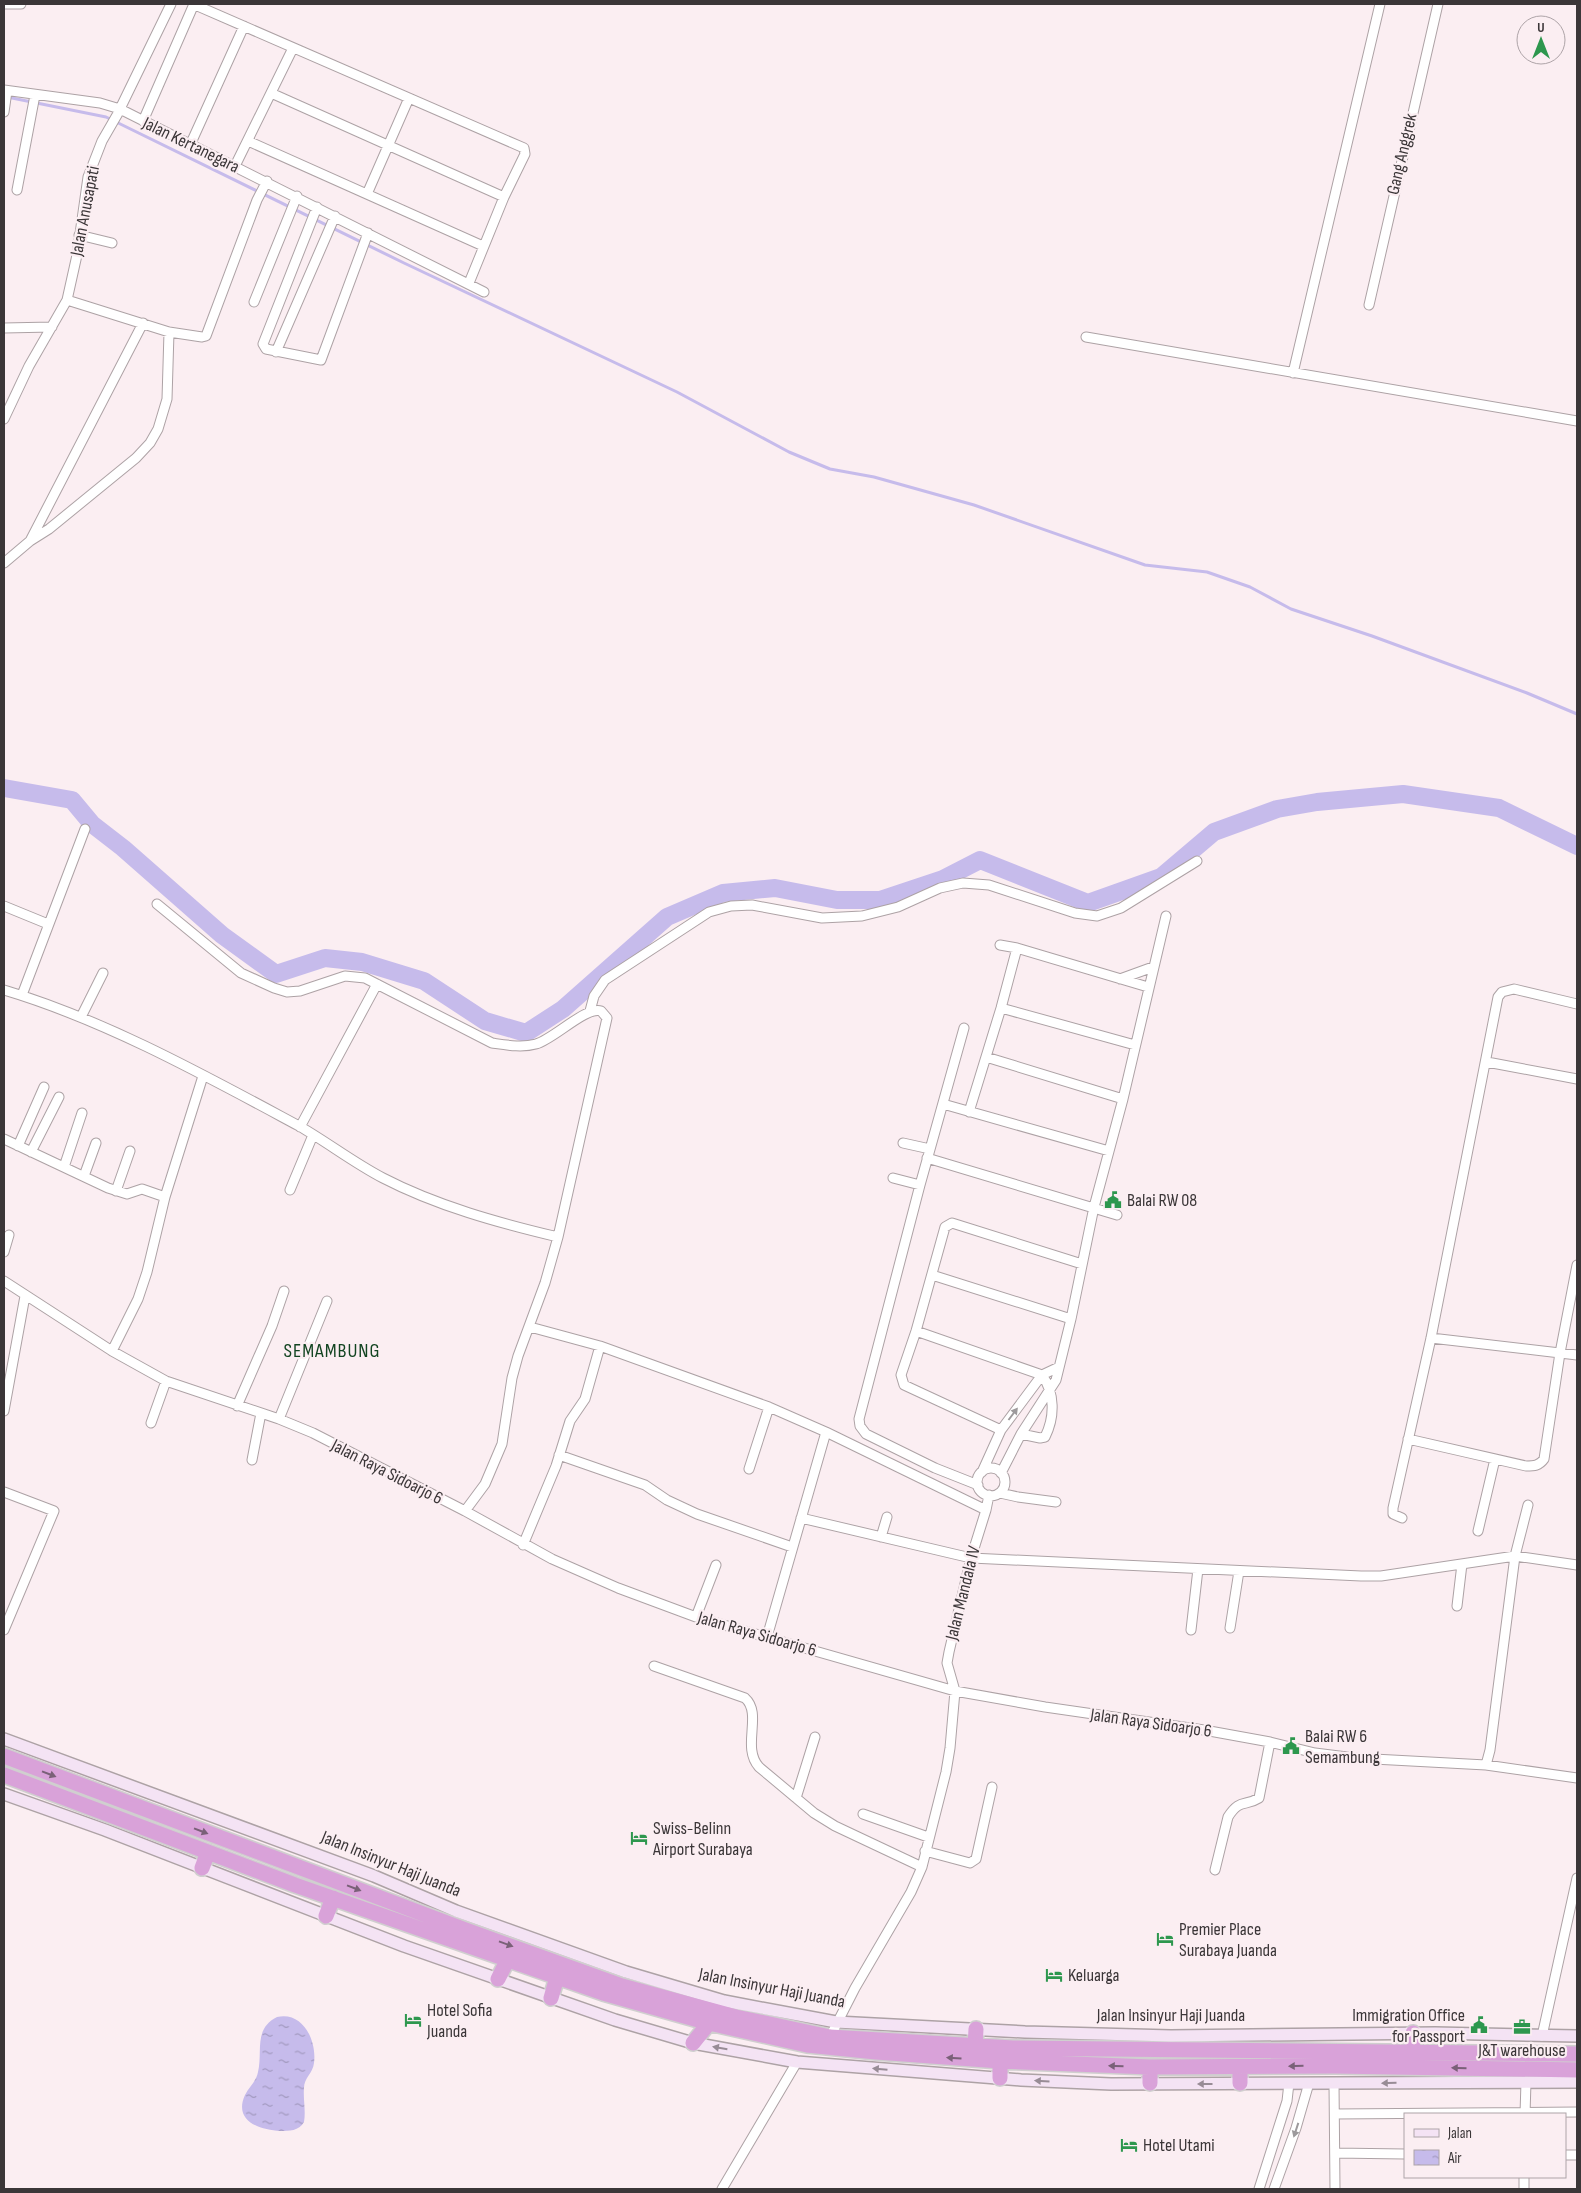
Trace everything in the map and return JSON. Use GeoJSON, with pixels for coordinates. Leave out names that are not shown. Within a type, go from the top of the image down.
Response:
{"type":"FeatureCollection","features":[{"type":"Feature","properties":{"kind":"highway","name":"Jalan Insinyur Haji Juanda"},"geometry":{"type":"LineString","coordinates":[[4,1756],[444,1922],[736,2017],[877,2047],[1000,2061],[1150,2067],[1240,2066],[1412,2053],[1577,2054]]}},
{"type":"Feature","properties":{"kind":"highway","name":"Jalan Insinyur Haji Juanda"},"geometry":{"type":"LineString","coordinates":[[4,1775],[333,1898],[557,1978],[709,2023],[807,2045],[975,2047],[1335,2059],[1482,2075],[1527,2075],[1577,2070]]}},
{"type":"Feature","properties":{"kind":"highway"},"geometry":{"type":"LineString","coordinates":[[202,1868],[208,1852]]}},
{"type":"Feature","properties":{"kind":"highway"},"geometry":{"type":"LineString","coordinates":[[326,1916],[333,1898]]}},
{"type":"Feature","properties":{"kind":"highway"},"geometry":{"type":"LineString","coordinates":[[498,1979],[507,1961]]}},
{"type":"Feature","properties":{"kind":"highway"},"geometry":{"type":"LineString","coordinates":[[551,1998],[557,1978]]}},
{"type":"Feature","properties":{"kind":"highway"},"geometry":{"type":"LineString","coordinates":[[693,2043],[709,2023]]}},
{"type":"Feature","properties":{"kind":"highway"},"geometry":{"type":"LineString","coordinates":[[975,2047],[976,2029]]}},
{"type":"Feature","properties":{"kind":"highway"},"geometry":{"type":"LineString","coordinates":[[1412,2053],[1413,2033]]}},
{"type":"Feature","properties":{"kind":"highway"},"geometry":{"type":"LineString","coordinates":[[1000,2061],[1000,2078]]}},
{"type":"Feature","properties":{"kind":"highway"},"geometry":{"type":"LineString","coordinates":[[1240,2066],[1240,2084]]}},
{"type":"Feature","properties":{"kind":"highway"},"geometry":{"type":"LineString","coordinates":[[1150,2067],[1150,2083]]}},
{"type":"Feature","properties":{"kind":"street"},"geometry":{"type":"LineString","coordinates":[[4,4],[21,4]]}},
{"type":"Feature","properties":{"kind":"street","name":"Jalan Anusapati"},"geometry":{"type":"LineString","coordinates":[[4,419],[29,366],[67,300],[77,255],[88,177],[106,133],[119,112],[172,4]]}},
{"type":"Feature","properties":{"kind":"street"},"geometry":{"type":"LineString","coordinates":[[143,121],[194,4],[524,148],[525,154],[504,197],[469,283]]}},
{"type":"Feature","properties":{"kind":"street"},"geometry":{"type":"LineString","coordinates":[[1293,373],[1380,4]]}},
{"type":"Feature","properties":{"kind":"street","name":"Gang Anggrek"},"geometry":{"type":"LineString","coordinates":[[1369,305],[1438,4]]}},
{"type":"Feature","properties":{"kind":"street"},"geometry":{"type":"LineString","coordinates":[[191,143],[244,26]]}},
{"type":"Feature","properties":{"kind":"street"},"geometry":{"type":"LineString","coordinates":[[235,166],[293,48]]}},
{"type":"Feature","properties":{"kind":"street"},"geometry":{"type":"LineString","coordinates":[[271,93],[388,147],[504,197]]}},
{"type":"Feature","properties":{"kind":"street"},"geometry":{"type":"LineString","coordinates":[[4,112],[6,94]]}},
{"type":"Feature","properties":{"kind":"street","name":"Jalan Kertanegara"},"geometry":{"type":"LineString","coordinates":[[6,94],[100,103],[191,143],[266,182],[315,211],[334,218],[367,236],[469,283],[484,292]]}},
{"type":"Feature","properties":{"kind":"street"},"geometry":{"type":"LineString","coordinates":[[17,190],[34,98]]}},
{"type":"Feature","properties":{"kind":"street"},"geometry":{"type":"LineString","coordinates":[[367,194],[409,98]]}},
{"type":"Feature","properties":{"kind":"street"},"geometry":{"type":"LineString","coordinates":[[248,140],[483,246]]}},
{"type":"Feature","properties":{"kind":"street"},"geometry":{"type":"LineString","coordinates":[[67,300],[143,322],[169,332],[202,337],[208,333],[257,200],[266,182]]}},
{"type":"Feature","properties":{"kind":"street"},"geometry":{"type":"LineString","coordinates":[[254,302],[295,199]]}},
{"type":"Feature","properties":{"kind":"street"},"geometry":{"type":"LineString","coordinates":[[315,211],[263,344],[266,349],[321,360],[367,236]]}},
{"type":"Feature","properties":{"kind":"street"},"geometry":{"type":"LineString","coordinates":[[276,352],[334,218]]}},
{"type":"Feature","properties":{"kind":"street"},"geometry":{"type":"LineString","coordinates":[[79,235],[112,243]]}},
{"type":"Feature","properties":{"kind":"street"},"geometry":{"type":"LineString","coordinates":[[30,540],[143,322]]}},
{"type":"Feature","properties":{"kind":"street"},"geometry":{"type":"LineString","coordinates":[[4,328],[52,327]]}},
{"type":"Feature","properties":{"kind":"street"},"geometry":{"type":"LineString","coordinates":[[4,563],[30,540],[49,529],[129,464],[150,443],[158,429],[167,399],[169,332]]}},
{"type":"Feature","properties":{"kind":"street"},"geometry":{"type":"LineString","coordinates":[[1086,337],[1577,421]]}},
{"type":"Feature","properties":{"kind":"street"},"geometry":{"type":"LineString","coordinates":[[22,995],[85,829]]}},
{"type":"Feature","properties":{"kind":"street"},"geometry":{"type":"LineString","coordinates":[[590,1011],[594,996],[605,980],[709,912],[731,906],[752,905],[822,918],[862,916],[898,907],[940,888],[963,883],[988,885],[1075,913],[1097,916],[1121,908],[1196,861]]}},
{"type":"Feature","properties":{"kind":"street"},"geometry":{"type":"LineString","coordinates":[[157,904],[241,973],[274,988],[287,992],[300,991],[345,976],[365,978],[492,1043],[514,1046],[534,1045],[548,1040],[590,1011],[603,1012],[608,1022],[530,1327],[518,1356],[512,1378],[502,1444],[485,1484],[464,1511]]}},
{"type":"Feature","properties":{"kind":"street"},"geometry":{"type":"LineString","coordinates":[[4,906],[48,924]]}},
{"type":"Feature","properties":{"kind":"street"},"geometry":{"type":"LineString","coordinates":[[1000,1493],[1005,1483],[1002,1473],[1021,1434],[1056,1380],[1094,1208],[1166,916]]}},
{"type":"Feature","properties":{"kind":"street"},"geometry":{"type":"LineString","coordinates":[[1000,945],[1017,948],[1148,987]]}},
{"type":"Feature","properties":{"kind":"street"},"geometry":{"type":"LineString","coordinates":[[969,1112],[1017,948]]}},
{"type":"Feature","properties":{"kind":"street"},"geometry":{"type":"LineString","coordinates":[[1120,979],[1153,967]]}},
{"type":"Feature","properties":{"kind":"street"},"geometry":{"type":"LineString","coordinates":[[81,1017],[103,973]]}},
{"type":"Feature","properties":{"kind":"street"},"geometry":{"type":"LineString","coordinates":[[300,1127],[377,984]]}},
{"type":"Feature","properties":{"kind":"street"},"geometry":{"type":"LineString","coordinates":[[4,990],[81,1017],[203,1076],[300,1127],[382,1178],[422,1196],[552,1236]]}},
{"type":"Feature","properties":{"kind":"street"},"geometry":{"type":"LineString","coordinates":[[1402,1518],[1393,1514],[1393,1508],[1431,1338],[1487,1062],[1498,997],[1502,992],[1514,990],[1577,1004]]}},
{"type":"Feature","properties":{"kind":"street"},"geometry":{"type":"LineString","coordinates":[[1001,1008],[1135,1045]]}},
{"type":"Feature","properties":{"kind":"street"},"geometry":{"type":"LineString","coordinates":[[964,1028],[927,1158],[860,1419],[860,1426],[866,1434],[935,1468],[978,1485],[988,1495],[1000,1493],[1056,1502]]}},
{"type":"Feature","properties":{"kind":"street"},"geometry":{"type":"LineString","coordinates":[[986,1057],[1122,1099]]}},
{"type":"Feature","properties":{"kind":"street"},"geometry":{"type":"LineString","coordinates":[[1487,1062],[1577,1079]]}},
{"type":"Feature","properties":{"kind":"street"},"geometry":{"type":"LineString","coordinates":[[112,1351],[138,1299],[147,1272],[165,1197],[203,1076]]}},
{"type":"Feature","properties":{"kind":"street"},"geometry":{"type":"LineString","coordinates":[[18,1146],[44,1087]]}},
{"type":"Feature","properties":{"kind":"street"},"geometry":{"type":"LineString","coordinates":[[31,1152],[59,1097]]}},
{"type":"Feature","properties":{"kind":"street"},"geometry":{"type":"LineString","coordinates":[[943,1104],[1109,1151]]}},
{"type":"Feature","properties":{"kind":"street"},"geometry":{"type":"LineString","coordinates":[[64,1167],[82,1113]]}},
{"type":"Feature","properties":{"kind":"street"},"geometry":{"type":"LineString","coordinates":[[290,1190],[313,1135]]}},
{"type":"Feature","properties":{"kind":"street"},"geometry":{"type":"LineString","coordinates":[[4,1139],[127,1194],[142,1189],[165,1197]]}},
{"type":"Feature","properties":{"kind":"street"},"geometry":{"type":"LineString","coordinates":[[84,1176],[96,1143]]}},
{"type":"Feature","properties":{"kind":"street"},"geometry":{"type":"LineString","coordinates":[[903,1143],[930,1149]]}},
{"type":"Feature","properties":{"kind":"street"},"geometry":{"type":"LineString","coordinates":[[116,1190],[130,1151]]}},
{"type":"Feature","properties":{"kind":"street"},"geometry":{"type":"LineString","coordinates":[[927,1158],[1117,1214]]}},
{"type":"Feature","properties":{"kind":"street"},"geometry":{"type":"LineString","coordinates":[[893,1178],[920,1185]]}},
{"type":"Feature","properties":{"kind":"street"},"geometry":{"type":"LineString","coordinates":[[1000,1430],[904,1385],[901,1375],[916,1331],[945,1227],[952,1223],[1082,1264]]}},
{"type":"Feature","properties":{"kind":"street"},"geometry":{"type":"LineString","coordinates":[[4,1252],[9,1235]]}},
{"type":"Feature","properties":{"kind":"street"},"geometry":{"type":"LineString","coordinates":[[1408,1439],[1526,1466],[1534,1466],[1541,1463],[1544,1459],[1560,1353],[1577,1265]]}},
{"type":"Feature","properties":{"kind":"street"},"geometry":{"type":"LineString","coordinates":[[932,1275],[1071,1319]]}},
{"type":"Feature","properties":{"kind":"street","name":"Jalan Raya Sidoarjo 6"},"geometry":{"type":"LineString","coordinates":[[4,1281],[112,1351],[166,1381],[278,1419],[313,1434],[464,1511],[522,1544],[618,1588],[696,1617],[955,1691],[1270,1742],[1315,1753],[1355,1758],[1486,1765],[1577,1778]]}},
{"type":"Feature","properties":{"kind":"street"},"geometry":{"type":"LineString","coordinates":[[237,1406],[272,1326],[284,1291]]}},
{"type":"Feature","properties":{"kind":"street"},"geometry":{"type":"LineString","coordinates":[[4,1410],[25,1296]]}},
{"type":"Feature","properties":{"kind":"street"},"geometry":{"type":"LineString","coordinates":[[278,1419],[327,1301]]}},
{"type":"Feature","properties":{"kind":"street"},"geometry":{"type":"LineString","coordinates":[[530,1327],[600,1346],[769,1407],[826,1432],[986,1510]]}},
{"type":"Feature","properties":{"kind":"street"},"geometry":{"type":"LineString","coordinates":[[916,1331],[1042,1375],[1050,1387],[1053,1406],[1045,1437],[1040,1438],[1021,1434]]}},
{"type":"Feature","properties":{"kind":"street"},"geometry":{"type":"LineString","coordinates":[[1431,1338],[1577,1355]]}},
{"type":"Feature","properties":{"kind":"street"},"geometry":{"type":"LineString","coordinates":[[522,1544],[559,1455],[570,1421],[585,1399],[600,1346]]}},
{"type":"Feature","properties":{"kind":"street"},"geometry":{"type":"LineString","coordinates":[[978,1485],[1000,1430],[1042,1375],[1059,1366]]}},
{"type":"Feature","properties":{"kind":"street"},"geometry":{"type":"LineString","coordinates":[[151,1423],[166,1381]]}},
{"type":"Feature","properties":{"kind":"street"},"geometry":{"type":"LineString","coordinates":[[749,1469],[769,1407]]}},
{"type":"Feature","properties":{"kind":"street"},"geometry":{"type":"LineString","coordinates":[[252,1460],[261,1413]]}},
{"type":"Feature","properties":{"kind":"street"},"geometry":{"type":"LineString","coordinates":[[767,1637],[826,1432]]}},
{"type":"Feature","properties":{"kind":"street"},"geometry":{"type":"LineString","coordinates":[[559,1455],[645,1485],[667,1500],[697,1514],[792,1547]]}},
{"type":"Feature","properties":{"kind":"street"},"geometry":{"type":"LineString","coordinates":[[1478,1531],[1495,1459]]}},
{"type":"Feature","properties":{"kind":"street"},"geometry":{"type":"LineString","coordinates":[[982,1472],[992,1468],[1002,1473]]}},
{"type":"Feature","properties":{"kind":"street"},"geometry":{"type":"LineString","coordinates":[[4,1492],[54,1511],[4,1630]]}},
{"type":"Feature","properties":{"kind":"street","name":"Jalan Mandala IV"},"geometry":{"type":"LineString","coordinates":[[830,2037],[854,1988],[899,1915],[922,1867],[928,1837],[946,1772],[954,1718],[955,1691],[947,1663],[971,1558],[986,1510],[988,1495]]}},
{"type":"Feature","properties":{"kind":"street"},"geometry":{"type":"LineString","coordinates":[[1486,1765],[1490,1750],[1515,1556],[1528,1505]]}},
{"type":"Feature","properties":{"kind":"street"},"geometry":{"type":"LineString","coordinates":[[881,1537],[888,1517]]}},
{"type":"Feature","properties":{"kind":"street"},"geometry":{"type":"LineString","coordinates":[[801,1518],[971,1558],[1381,1576],[1515,1556],[1577,1565]]}},
{"type":"Feature","properties":{"kind":"street"},"geometry":{"type":"LineString","coordinates":[[1457,1606],[1462,1564]]}},
{"type":"Feature","properties":{"kind":"street"},"geometry":{"type":"LineString","coordinates":[[696,1617],[716,1565]]}},
{"type":"Feature","properties":{"kind":"street"},"geometry":{"type":"LineString","coordinates":[[1191,1630],[1198,1569]]}},
{"type":"Feature","properties":{"kind":"street"},"geometry":{"type":"LineString","coordinates":[[1230,1628],[1239,1571]]}},
{"type":"Feature","properties":{"kind":"street"},"geometry":{"type":"LineString","coordinates":[[654,1666],[748,1701],[752,1713],[751,1751],[753,1760],[814,1813],[834,1826],[922,1867]]}},
{"type":"Feature","properties":{"kind":"street"},"geometry":{"type":"LineString","coordinates":[[796,1798],[815,1737]]}},
{"type":"Feature","properties":{"kind":"street","name":"Jalan Insinyur Haji Juanda"},"geometry":{"type":"LineString","coordinates":[[4,1739],[374,1876],[624,1979],[724,2001],[836,2022],[976,2029],[1171,2036],[1413,2033],[1577,2036]]}},
{"type":"Feature","properties":{"kind":"street"},"geometry":{"type":"LineString","coordinates":[[1215,1870],[1228,1817],[1232,1810],[1240,1803],[1255,1801],[1259,1798],[1270,1742]]}},
{"type":"Feature","properties":{"kind":"street"},"geometry":{"type":"LineString","coordinates":[[925,1851],[970,1863],[974,1862],[992,1787]]}},
{"type":"Feature","properties":{"kind":"street","name":"Jalan Insinyur Haji Juanda"},"geometry":{"type":"LineString","coordinates":[[4,1794],[498,1979],[615,2020],[693,2043],[797,2062],[1000,2078],[1102,2083],[1334,2084],[1482,2075]]}},
{"type":"Feature","properties":{"kind":"street"},"geometry":{"type":"LineString","coordinates":[[863,1814],[928,1837]]}},
{"type":"Feature","properties":{"kind":"street"},"geometry":{"type":"LineString","coordinates":[[1542,2036],[1577,1878]]}},
{"type":"Feature","properties":{"kind":"street"},"geometry":{"type":"LineString","coordinates":[[722,2189],[797,2062]]}},
{"type":"Feature","properties":{"kind":"street"},"geometry":{"type":"LineString","coordinates":[[1527,2075],[1525,2113],[1577,2112]]}},
{"type":"Feature","properties":{"kind":"street","name":"Jalan Insinyur Haji Juanda"},"geometry":{"type":"LineString","coordinates":[[1527,2075],[1577,2082]]}},
{"type":"Feature","properties":{"kind":"street"},"geometry":{"type":"LineString","coordinates":[[1259,2189],[1287,2101],[1289,2083]]}},
{"type":"Feature","properties":{"kind":"street"},"geometry":{"type":"LineString","coordinates":[[1274,2189],[1310,2083]]}},
{"type":"Feature","properties":{"kind":"street"},"geometry":{"type":"LineString","coordinates":[[1334,2084],[1335,2189]]}},
{"type":"Feature","properties":{"kind":"street"},"geometry":{"type":"LineString","coordinates":[[1335,2114],[1404,2114]]}},
{"type":"Feature","properties":{"kind":"street"},"geometry":{"type":"LineString","coordinates":[[1335,2153],[1404,2154]]}},
{"type":"Feature","properties":{"kind":"water"},"geometry":{"type":"Polygon","coordinates":[[[286,2016],[301,2023],[310,2037],[314,2054],[312,2070],[304,2084],[304,2122],[297,2129],[290,2131],[264,2129],[257,2126],[246,2118],[242,2104],[245,2095],[257,2076],[262,2034],[269,2022],[277,2017],[286,2016]]]}},
{"type":"Feature","properties":{"kind":"waterway"},"geometry":{"type":"LineString","coordinates":[[7,97],[106,117],[404,263],[677,392],[789,452],[830,469],[874,477],[974,505],[1145,565],[1207,572],[1250,587],[1291,609],[1372,636],[1527,693],[1577,714]]}},
{"type":"Feature","properties":{"kind":"waterway"},"geometry":{"type":"LineString","coordinates":[[4,788],[72,800],[92,824],[123,848],[222,935],[276,974],[325,958],[362,962],[424,981],[485,1021],[526,1033],[563,1009],[667,917],[723,893],[775,888],[837,900],[880,900],[943,879],[980,860],[1088,903],[1161,877],[1214,832],[1277,809],[1317,802],[1403,794],[1499,808],[1577,846]]}},
{"type":"Feature","properties":{"kind":"place","name":"Balai RW 08"},"geometry":{"type":"Point","coordinates":[1113,1200]}},
{"type":"Feature","properties":{"kind":"place","name":"Balai RW 6 Semambung"},"geometry":{"type":"Point","coordinates":[1291,1746]}},
{"type":"Feature","properties":{"kind":"place","name":"Swiss-Belinn Airport Surabaya"},"geometry":{"type":"Point","coordinates":[639,1838]}},
{"type":"Feature","properties":{"kind":"place","name":"Premier Place Surabaya Juanda"},"geometry":{"type":"Point","coordinates":[1165,1939]}},
{"type":"Feature","properties":{"kind":"place","name":"Keluarga"},"geometry":{"type":"Point","coordinates":[1054,1975]}},
{"type":"Feature","properties":{"kind":"place","name":"Hotel Sofia Juanda"},"geometry":{"type":"Point","coordinates":[413,2020]}},
{"type":"Feature","properties":{"kind":"place","name":"Immigration Office for Passport"},"geometry":{"type":"Point","coordinates":[1479,2025]}},
{"type":"Feature","properties":{"kind":"place","name":"J&T warehouse"},"geometry":{"type":"Point","coordinates":[1522,2027]}},
{"type":"Feature","properties":{"kind":"place","name":"Hotel Utami"},"geometry":{"type":"Point","coordinates":[1129,2145]}},
{"type":"Feature","properties":{"kind":"district","name":"SEMAMBUNG"},"geometry":{"type":"Point","coordinates":[332,1351]}}]}
